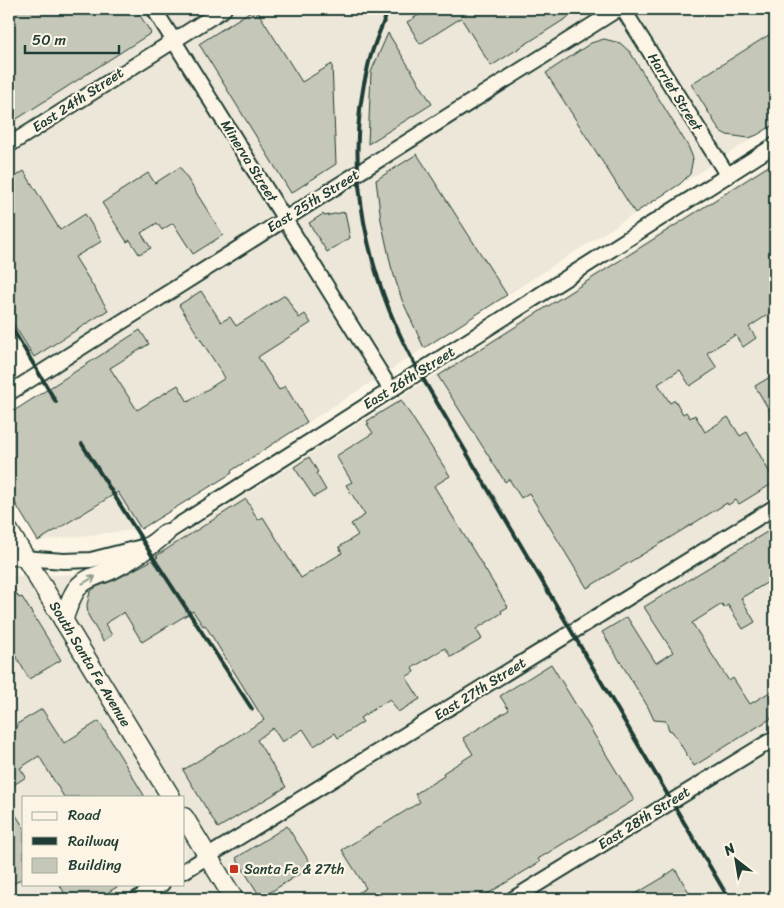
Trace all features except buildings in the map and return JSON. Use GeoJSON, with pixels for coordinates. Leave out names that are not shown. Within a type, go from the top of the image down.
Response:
{"type":"FeatureCollection","features":[{"type":"Feature","properties":{"kind":"main road","name":"South Santa Fe Avenue"},"geometry":{"type":"LineString","coordinates":[[9,531],[17,557],[63,620],[170,796]]}},
{"type":"Feature","properties":{"kind":"main road"},"geometry":{"type":"LineString","coordinates":[[63,620],[75,592],[86,580],[115,568],[166,533]]}},
{"type":"Feature","properties":{"kind":"main road"},"geometry":{"type":"LineString","coordinates":[[185,820],[234,899]]}},
{"type":"Feature","properties":{"kind":"street","name":"Minerva Street"},"geometry":{"type":"LineString","coordinates":[[154,9],[391,390]]}},
{"type":"Feature","properties":{"kind":"street","name":"East 24th Street"},"geometry":{"type":"LineString","coordinates":[[9,145],[224,9]]}},
{"type":"Feature","properties":{"kind":"street","name":"East 25th Street"},"geometry":{"type":"LineString","coordinates":[[10,388],[285,219],[618,9]]}},
{"type":"Feature","properties":{"kind":"street","name":"Harriet Street"},"geometry":{"type":"LineString","coordinates":[[623,9],[728,176]]}},
{"type":"Feature","properties":{"kind":"street","name":"East 26th Street"},"geometry":{"type":"LineString","coordinates":[[17,557],[64,561],[91,560],[146,546],[775,146]]}},
{"type":"Feature","properties":{"kind":"street","name":"East 27th Street"},"geometry":{"type":"LineString","coordinates":[[185,870],[775,507]]}},
{"type":"Feature","properties":{"kind":"street","name":"East 28th Street"},"geometry":{"type":"LineString","coordinates":[[513,899],[775,738]]}},
{"type":"Feature","properties":{"kind":"street"},"geometry":{"type":"LineString","coordinates":[[137,899],[159,886]]}},
{"type":"Feature","properties":{"kind":"shaded area"},"geometry":{"type":"Polygon","coordinates":[[[9,9],[775,9],[775,124],[141,529],[38,541],[9,493],[9,414],[50,387],[9,320],[9,9]]]}},
{"type":"Feature","properties":{"kind":"shaded area"},"geometry":{"type":"Polygon","coordinates":[[[775,159],[775,899],[9,899],[9,576],[94,574],[159,550],[775,159]]]}},
{"type":"Feature","properties":{"kind":"railway"},"geometry":{"type":"LineString","coordinates":[[389,9],[369,62],[361,102],[358,142],[359,182],[364,222],[385,300],[419,372],[729,899]]}},
{"type":"Feature","properties":{"kind":"railway"},"geometry":{"type":"LineString","coordinates":[[9,323],[56,402]]}},
{"type":"Feature","properties":{"kind":"railway"},"geometry":{"type":"LineString","coordinates":[[82,444],[252,709]]}},
{"type":"Feature","properties":{"kind":"place","name":"Santa Fe & 27th"},"geometry":{"type":"Point","coordinates":[234,869]}}]}
